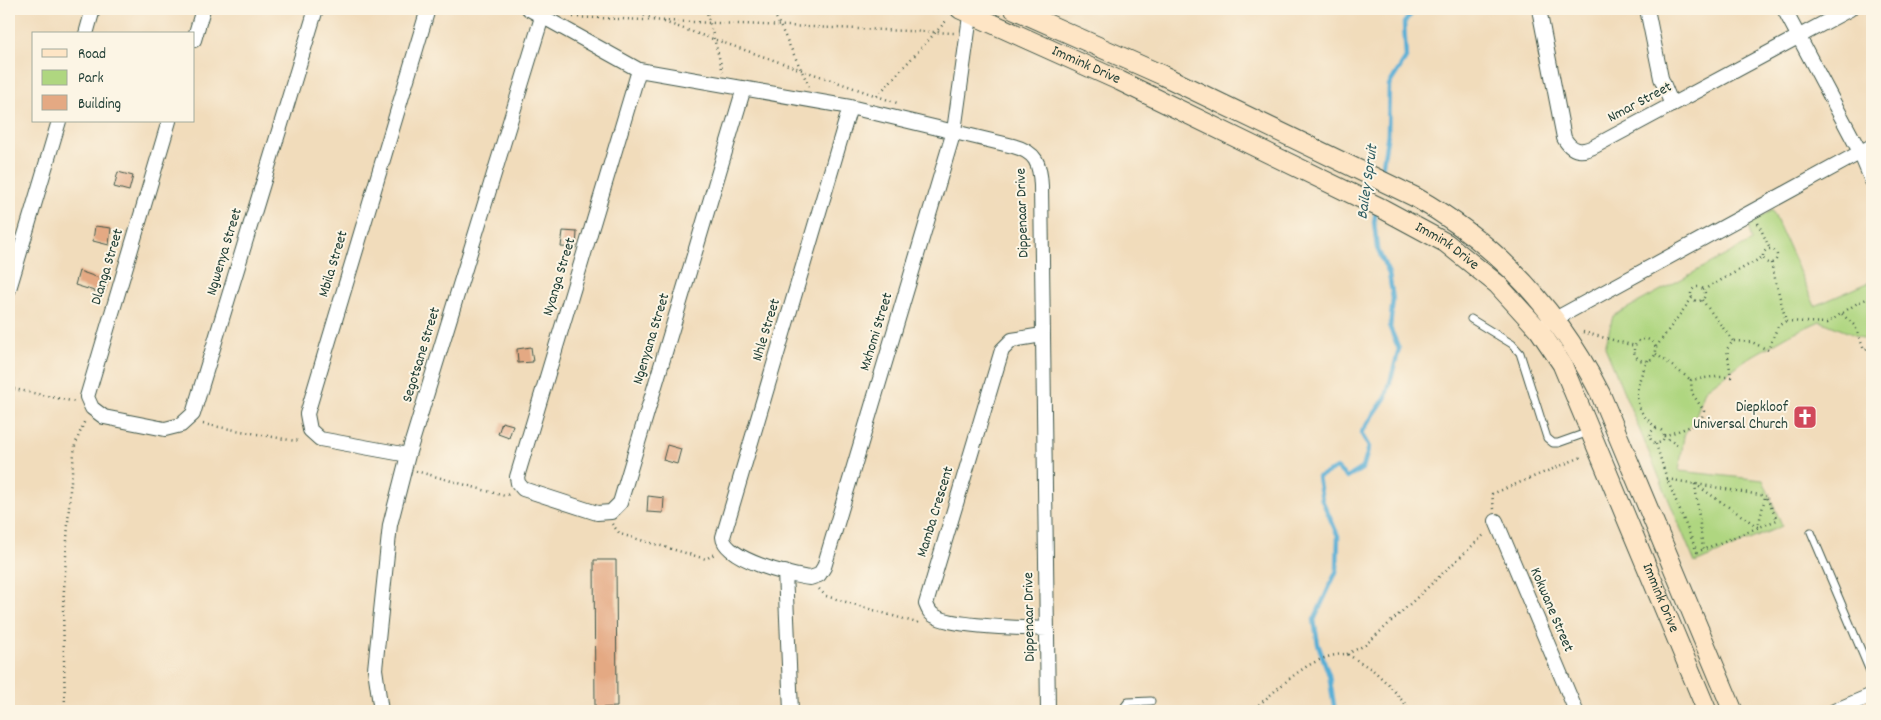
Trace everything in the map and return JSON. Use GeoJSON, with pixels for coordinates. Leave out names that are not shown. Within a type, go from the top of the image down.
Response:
{"type":"FeatureCollection","features":[{"type":"Feature","properties":{"kind":"main road","name":"Immink Drive"},"geometry":{"type":"LineString","coordinates":[[1014,9],[1102,47],[1382,181],[1448,216],[1510,268],[1555,318],[1600,393],[1733,711]]}},
{"type":"Feature","properties":{"kind":"main road","name":"Immink Drive"},"geometry":{"type":"LineString","coordinates":[[962,12],[1128,85],[1383,209],[1446,243],[1497,284],[1539,330],[1562,364],[1600,449],[1707,711]]}},
{"type":"Feature","properties":{"kind":"street"},"geometry":{"type":"LineString","coordinates":[[87,32],[93,9]]}},
{"type":"Feature","properties":{"kind":"street"},"geometry":{"type":"LineString","coordinates":[[195,37],[203,9]]}},
{"type":"Feature","properties":{"kind":"street","name":"Ngwenya Street"},"geometry":{"type":"LineString","coordinates":[[187,421],[192,414],[316,9]]}},
{"type":"Feature","properties":{"kind":"street","name":"Mbila Street"},"geometry":{"type":"LineString","coordinates":[[316,436],[308,424],[307,414],[428,9]]}},
{"type":"Feature","properties":{"kind":"street","name":"Dippenaar Drive"},"geometry":{"type":"LineString","coordinates":[[529,9],[639,70],[857,108],[1020,148],[1033,154],[1037,160],[1042,186],[1042,335],[1048,711]]}},
{"type":"Feature","properties":{"kind":"street","name":"Nmar Street"},"geometry":{"type":"LineString","coordinates":[[1539,9],[1564,138],[1573,149],[1586,151],[1850,9]]}},
{"type":"Feature","properties":{"kind":"street"},"geometry":{"type":"LineString","coordinates":[[1647,9],[1661,78],[1672,105]]}},
{"type":"Feature","properties":{"kind":"street"},"geometry":{"type":"LineString","coordinates":[[1784,9],[1866,149],[1872,182]]}},
{"type":"Feature","properties":{"kind":"street","name":"Mxhomi Street"},"geometry":{"type":"LineString","coordinates":[[810,578],[819,575],[824,567],[954,131],[962,12]]}},
{"type":"Feature","properties":{"kind":"street","name":"Segotsane Street"},"geometry":{"type":"LineString","coordinates":[[381,711],[375,669],[390,525],[407,461],[542,17]]}},
{"type":"Feature","properties":{"kind":"street","name":"Nyanga Street"},"geometry":{"type":"LineString","coordinates":[[524,489],[517,477],[639,70]]}},
{"type":"Feature","properties":{"kind":"street","name":"Ngenyana Street"},"geometry":{"type":"LineString","coordinates":[[603,514],[611,512],[620,503],[744,88]]}},
{"type":"Feature","properties":{"kind":"street","name":"Nhle Street"},"geometry":{"type":"LineString","coordinates":[[726,547],[723,541],[724,531],[857,108]]}},
{"type":"Feature","properties":{"kind":"street"},"geometry":{"type":"LineString","coordinates":[[9,289],[60,122]]}},
{"type":"Feature","properties":{"kind":"street","name":"Dlanga Street"},"geometry":{"type":"LineString","coordinates":[[91,407],[87,397],[89,384],[169,122]]}},
{"type":"Feature","properties":{"kind":"street"},"geometry":{"type":"LineString","coordinates":[[1539,330],[1555,318],[1866,149]]}},
{"type":"Feature","properties":{"kind":"street","name":"Mamba Crescent"},"geometry":{"type":"LineString","coordinates":[[931,613],[927,606],[927,596],[1002,350],[1012,340],[1042,335]]}},
{"type":"Feature","properties":{"kind":"street"},"geometry":{"type":"LineString","coordinates":[[91,407],[104,417],[165,429],[174,428],[187,421]]}},
{"type":"Feature","properties":{"kind":"street"},"geometry":{"type":"LineString","coordinates":[[316,436],[324,440],[407,461]]}},
{"type":"Feature","properties":{"kind":"street"},"geometry":{"type":"LineString","coordinates":[[524,489],[603,514]]}},
{"type":"Feature","properties":{"kind":"street","name":"Kokwane Street"},"geometry":{"type":"LineString","coordinates":[[1496,521],[1576,711]]}},
{"type":"Feature","properties":{"kind":"street"},"geometry":{"type":"LineString","coordinates":[[726,547],[739,557],[810,578]]}},
{"type":"Feature","properties":{"kind":"street"},"geometry":{"type":"LineString","coordinates":[[785,572],[792,711]]}},
{"type":"Feature","properties":{"kind":"street"},"geometry":{"type":"LineString","coordinates":[[931,613],[938,618],[985,626],[1047,629]]}},
{"type":"Feature","properties":{"kind":"street"},"geometry":{"type":"LineString","coordinates":[[1834,711],[1854,707],[1872,695]]}},
{"type":"Feature","properties":{"kind":"lane"},"geometry":{"type":"LineString","coordinates":[[1470,319],[1512,344],[1520,353],[1547,438],[1553,443],[1558,443],[1592,431]]}},
{"type":"Feature","properties":{"kind":"lane"},"geometry":{"type":"LineString","coordinates":[[1811,532],[1872,676]]}},
{"type":"Feature","properties":{"kind":"lane"},"geometry":{"type":"LineString","coordinates":[[1124,711],[1128,702],[1152,701]]}},
{"type":"Feature","properties":{"kind":"path"},"geometry":{"type":"LineString","coordinates":[[625,9],[903,105]]}},
{"type":"Feature","properties":{"kind":"path"},"geometry":{"type":"LineString","coordinates":[[706,9],[726,85]]}},
{"type":"Feature","properties":{"kind":"path"},"geometry":{"type":"LineString","coordinates":[[772,9],[809,86],[810,100]]}},
{"type":"Feature","properties":{"kind":"path"},"geometry":{"type":"LineString","coordinates":[[857,108],[877,96],[936,32],[962,12]]}},
{"type":"Feature","properties":{"kind":"path"},"geometry":{"type":"LineString","coordinates":[[572,17],[958,33]]}},
{"type":"Feature","properties":{"kind":"path"},"geometry":{"type":"LineString","coordinates":[[1752,211],[1770,249],[1777,254],[1776,259],[1772,263]]}},
{"type":"Feature","properties":{"kind":"path"},"geometry":{"type":"LineString","coordinates":[[1703,290],[1763,257],[1765,251],[1770,249]]}},
{"type":"Feature","properties":{"kind":"path"},"geometry":{"type":"LineString","coordinates":[[1763,257],[1767,262],[1772,263]]}},
{"type":"Feature","properties":{"kind":"path"},"geometry":{"type":"LineString","coordinates":[[1772,263],[1786,321]]}},
{"type":"Feature","properties":{"kind":"path"},"geometry":{"type":"LineString","coordinates":[[1680,447],[1664,436],[1642,413],[1638,400],[1638,381],[1648,360],[1655,354],[1656,347],[1692,298],[1691,292],[1698,287],[1703,290]]}},
{"type":"Feature","properties":{"kind":"path"},"geometry":{"type":"LineString","coordinates":[[1702,300],[1704,296],[1703,290]]}},
{"type":"Feature","properties":{"kind":"path"},"geometry":{"type":"LineString","coordinates":[[1692,298],[1696,301],[1702,300]]}},
{"type":"Feature","properties":{"kind":"path"},"geometry":{"type":"LineString","coordinates":[[1702,300],[1733,341],[1752,342],[1768,350],[1778,326],[1786,321],[1827,323],[1859,302],[1872,298]]}},
{"type":"Feature","properties":{"kind":"path"},"geometry":{"type":"LineString","coordinates":[[1842,314],[1855,326],[1864,350],[1872,345]]}},
{"type":"Feature","properties":{"kind":"path"},"geometry":{"type":"LineString","coordinates":[[1568,337],[1579,330],[1635,346]]}},
{"type":"Feature","properties":{"kind":"path"},"geometry":{"type":"LineString","coordinates":[[1648,360],[1639,358],[1635,353],[1635,346],[1640,341],[1646,339],[1652,341],[1656,347]]}},
{"type":"Feature","properties":{"kind":"path"},"geometry":{"type":"LineString","coordinates":[[1655,354],[1691,380],[1731,377],[1727,350],[1733,341]]}},
{"type":"Feature","properties":{"kind":"path"},"geometry":{"type":"LineString","coordinates":[[1656,444],[1664,436],[1700,423],[1704,411],[1692,393],[1691,380]]}},
{"type":"Feature","properties":{"kind":"path"},"geometry":{"type":"LineString","coordinates":[[9,388],[91,407],[75,445],[70,490],[62,606],[65,711]]}},
{"type":"Feature","properties":{"kind":"path"},"geometry":{"type":"LineString","coordinates":[[187,421],[294,441],[316,436]]}},
{"type":"Feature","properties":{"kind":"path"},"geometry":{"type":"LineString","coordinates":[[1657,429],[1652,430],[1649,437],[1656,444],[1667,479],[1697,552],[1777,520],[1766,496]]}},
{"type":"Feature","properties":{"kind":"path"},"geometry":{"type":"LineString","coordinates":[[1251,711],[1304,667],[1335,655],[1347,654],[1365,645],[1382,631],[1479,542],[1496,521],[1492,494],[1600,449]]}},
{"type":"Feature","properties":{"kind":"path"},"geometry":{"type":"LineString","coordinates":[[407,461],[505,496],[524,489]]}},
{"type":"Feature","properties":{"kind":"path"},"geometry":{"type":"LineString","coordinates":[[1667,479],[1766,496]]}},
{"type":"Feature","properties":{"kind":"path"},"geometry":{"type":"LineString","coordinates":[[1695,484],[1758,527]]}},
{"type":"Feature","properties":{"kind":"path"},"geometry":{"type":"LineString","coordinates":[[1695,484],[1703,549]]}},
{"type":"Feature","properties":{"kind":"path"},"geometry":{"type":"LineString","coordinates":[[1758,527],[1766,496]]}},
{"type":"Feature","properties":{"kind":"path"},"geometry":{"type":"LineString","coordinates":[[603,514],[620,534],[706,559],[726,547]]}},
{"type":"Feature","properties":{"kind":"path"},"geometry":{"type":"LineString","coordinates":[[810,578],[826,596],[917,623],[931,613]]}},
{"type":"Feature","properties":{"kind":"path"},"geometry":{"type":"LineString","coordinates":[[1347,654],[1373,670],[1390,686],[1411,711]]}},
{"type":"Feature","properties":{"kind":"green space"},"geometry":{"type":"Polygon","coordinates":[[[1772,210],[1815,306],[1872,281],[1872,342],[1820,321],[1791,334],[1745,360],[1705,390],[1695,418],[1684,436],[1679,471],[1763,480],[1782,526],[1695,563],[1605,347],[1613,316],[1752,241],[1748,225],[1772,210]]]}},
{"type":"Feature","properties":{"kind":"building"},"geometry":{"type":"Polygon","coordinates":[[[118,172],[133,176],[129,191],[114,187],[118,172]]]}},
{"type":"Feature","properties":{"kind":"building"},"geometry":{"type":"Polygon","coordinates":[[[95,226],[111,228],[109,245],[93,241],[95,226]]]}},
{"type":"Feature","properties":{"kind":"building"},"geometry":{"type":"Polygon","coordinates":[[[563,231],[577,232],[576,248],[561,247],[563,231]]]}},
{"type":"Feature","properties":{"kind":"building"},"geometry":{"type":"Polygon","coordinates":[[[79,271],[108,281],[104,294],[75,285],[79,271]]]}},
{"type":"Feature","properties":{"kind":"building"},"geometry":{"type":"Polygon","coordinates":[[[531,347],[533,362],[518,363],[517,349],[531,347]]]}},
{"type":"Feature","properties":{"kind":"building"},"geometry":{"type":"Polygon","coordinates":[[[502,422],[513,425],[509,438],[498,434],[502,422]]]}},
{"type":"Feature","properties":{"kind":"building"},"geometry":{"type":"Polygon","coordinates":[[[667,445],[681,449],[677,464],[663,460],[667,445]]]}},
{"type":"Feature","properties":{"kind":"building"},"geometry":{"type":"Polygon","coordinates":[[[648,496],[664,498],[663,513],[647,512],[648,496]]]}},
{"type":"Feature","properties":{"kind":"building"},"geometry":{"type":"Polygon","coordinates":[[[594,560],[616,560],[617,707],[595,708],[594,560]]]}},
{"type":"Feature","properties":{"kind":"waterway","name":"Bailey Spruit"},"geometry":{"type":"LineString","coordinates":[[1381,176],[1388,133],[1389,85],[1406,58],[1404,23],[1415,9]]}},
{"type":"Feature","properties":{"kind":"waterway","name":"Bailey Spruit"},"geometry":{"type":"LineString","coordinates":[[1335,711],[1329,675],[1318,644],[1314,620],[1337,570],[1338,536],[1322,500],[1318,477],[1337,468],[1347,478],[1363,468],[1369,447],[1361,433],[1386,397],[1399,349],[1390,328],[1393,299],[1389,274],[1377,248],[1374,222],[1376,210]]}},
{"type":"Feature","properties":{"kind":"place","name":"Diepkloof Universal Church"},"geometry":{"type":"Point","coordinates":[1805,417]}}]}
